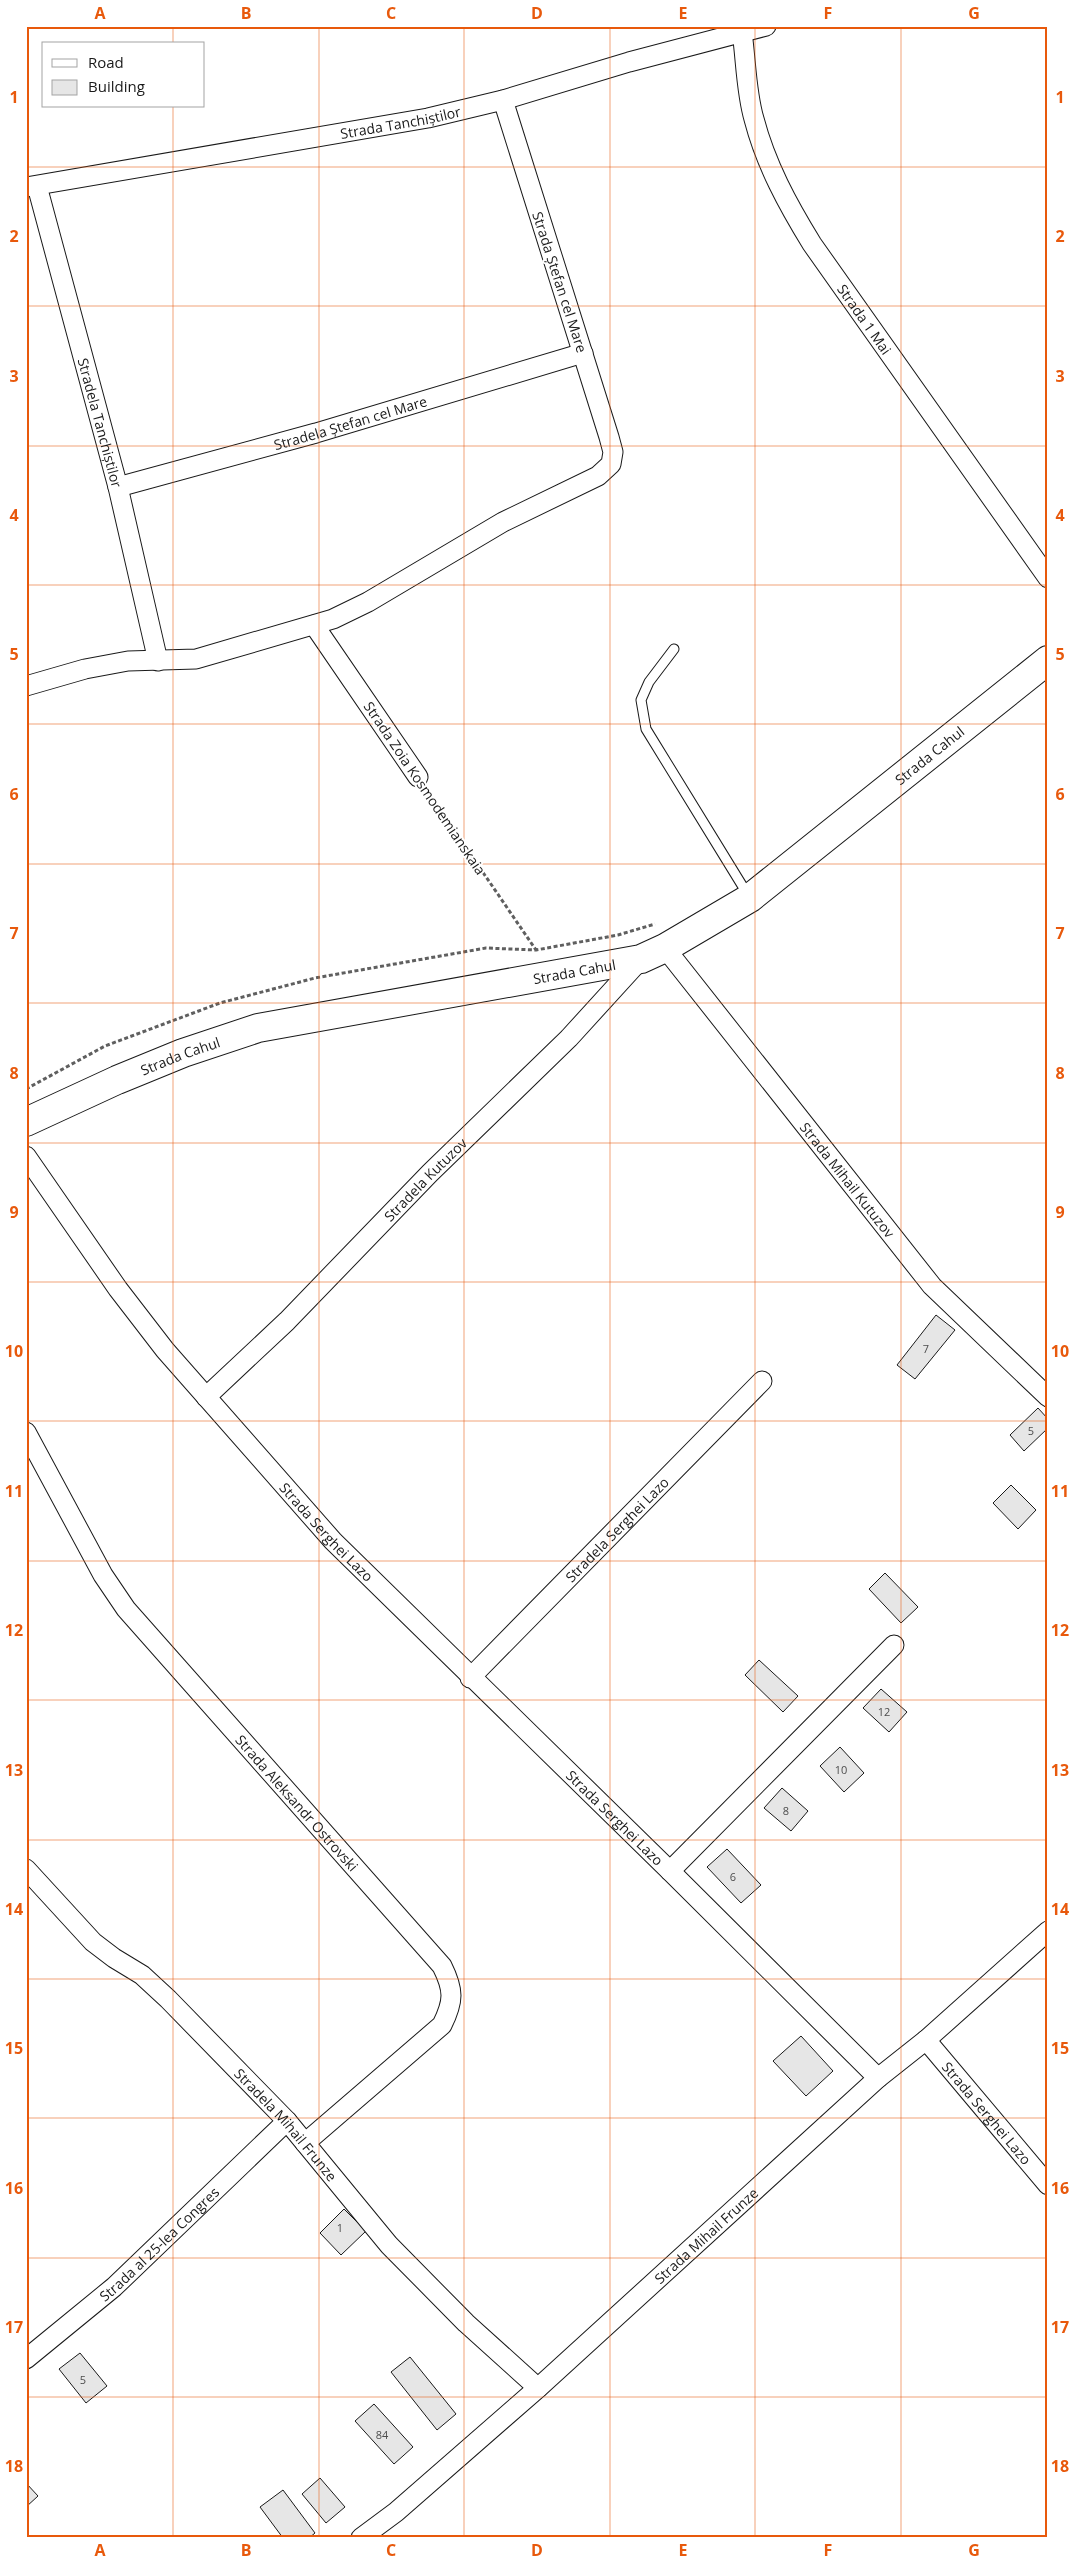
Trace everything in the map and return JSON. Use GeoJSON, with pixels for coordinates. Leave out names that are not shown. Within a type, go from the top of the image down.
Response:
{"type":"FeatureCollection","features":[{"type":"Feature","properties":{"kind":"main road","name":"Strada Cahul"},"geometry":{"type":"LineString","coordinates":[[26,1122],[133,1073],[183,1053],[258,1028],[654,944],[750,898],[1048,660]]}},
{"type":"Feature","properties":{"kind":"street","name":"Strada Tanchiștilor"},"geometry":{"type":"LineString","coordinates":[[32,186],[428,118],[502,100],[629,62],[766,26]]}},
{"type":"Feature","properties":{"kind":"street","name":"Strada 1 Mai"},"geometry":{"type":"LineString","coordinates":[[742,32],[753,118],[770,169],[790,207],[812,244],[1048,578]]}},
{"type":"Feature","properties":{"kind":"street","name":"Strada Ștefan cel Mare"},"geometry":{"type":"LineString","coordinates":[[314,626],[368,602],[503,522],[598,476],[611,464],[613,452],[502,100]]}},
{"type":"Feature","properties":{"kind":"street","name":"Stradela Tanchiștilor"},"geometry":{"type":"LineString","coordinates":[[32,186],[118,488],[158,661]]}},
{"type":"Feature","properties":{"kind":"street","name":"Stradela Ștefan cel Mare"},"geometry":{"type":"LineString","coordinates":[[118,488],[316,433],[583,353]]}},
{"type":"Feature","properties":{"kind":"street"},"geometry":{"type":"LineString","coordinates":[[26,686],[94,667],[128,661],[196,659],[314,626]]}},
{"type":"Feature","properties":{"kind":"street","name":"Strada Zoia Kosmodemianskaia"},"geometry":{"type":"LineString","coordinates":[[314,626],[418,777]]}},
{"type":"Feature","properties":{"kind":"street","name":"Stradela Kutuzov"},"geometry":{"type":"LineString","coordinates":[[206,1396],[287,1321],[430,1173],[569,1038],[654,944]]}},
{"type":"Feature","properties":{"kind":"street","name":"Strada Mihail Kutuzov"},"geometry":{"type":"LineString","coordinates":[[654,944],[932,1286],[1048,1397]]}},
{"type":"Feature","properties":{"kind":"street","name":"Strada Serghei Lazo"},"geometry":{"type":"LineString","coordinates":[[26,1156],[118,1289],[165,1350],[332,1541],[470,1678],[670,1871],[878,2078]]}},
{"type":"Feature","properties":{"kind":"street","name":"Stradela Serghei Lazo"},"geometry":{"type":"LineString","coordinates":[[470,1678],[762,1380]]}},
{"type":"Feature","properties":{"kind":"street","name":"Strada Aleksandr Ostrovski"},"geometry":{"type":"LineString","coordinates":[[26,1432],[98,1567],[126,1609],[442,1966],[450,1982],[452,1996],[449,2010],[442,2025],[304,2143]]}},
{"type":"Feature","properties":{"kind":"street","name":"Strada Serghei Lazo"},"geometry":{"type":"LineString","coordinates":[[670,1871],[894,1645]]}},
{"type":"Feature","properties":{"kind":"street","name":"Stradela Mihail Frunze"},"geometry":{"type":"LineString","coordinates":[[26,1869],[94,1942],[114,1958],[142,1975],[287,2121],[390,2245],[466,2323],[538,2388]]}},
{"type":"Feature","properties":{"kind":"street","name":"Strada Mihail Frunze"},"geometry":{"type":"LineString","coordinates":[[361,2538],[396,2512],[538,2388],[878,2078],[926,2040],[1048,1931]]}},
{"type":"Feature","properties":{"kind":"street","name":"Strada Serghei Lazo"},"geometry":{"type":"LineString","coordinates":[[926,2040],[1048,2185]]}},
{"type":"Feature","properties":{"kind":"street","name":"Strada al 25-lea Congres"},"geometry":{"type":"LineString","coordinates":[[26,2359],[114,2287],[287,2121]]}},
{"type":"Feature","properties":{"kind":"lane"},"geometry":{"type":"LineString","coordinates":[[674,649],[649,682],[641,700],[646,729],[750,898]]}},
{"type":"Feature","properties":{"kind":"path","name":"Strada Zoia Kosmodemianskaia"},"geometry":{"type":"LineString","coordinates":[[418,777],[536,950]]}},
{"type":"Feature","properties":{"kind":"path"},"geometry":{"type":"LineString","coordinates":[[26,1089],[105,1046],[220,1003],[315,978],[486,948],[536,950],[618,935],[654,944]]}},
{"type":"Feature","properties":{"kind":"building"},"geometry":{"type":"Polygon","coordinates":[[[936,1315],[955,1330],[915,1379],[897,1365],[936,1315]]]}},
{"type":"Feature","properties":{"kind":"building"},"geometry":{"type":"Polygon","coordinates":[[[1038,1408],[1048,1419],[1048,1428],[1024,1451],[1010,1435],[1038,1408]]]}},
{"type":"Feature","properties":{"kind":"building"},"geometry":{"type":"Polygon","coordinates":[[[1011,1485],[1036,1510],[1018,1529],[993,1503],[1011,1485]]]}},
{"type":"Feature","properties":{"kind":"building"},"geometry":{"type":"Polygon","coordinates":[[[885,1573],[918,1607],[901,1623],[869,1589],[885,1573]]]}},
{"type":"Feature","properties":{"kind":"building"},"geometry":{"type":"Polygon","coordinates":[[[759,1660],[798,1696],[783,1712],[745,1675],[759,1660]]]}},
{"type":"Feature","properties":{"kind":"building"},"geometry":{"type":"Polygon","coordinates":[[[881,1689],[907,1712],[889,1732],[863,1708],[881,1689]]]}},
{"type":"Feature","properties":{"kind":"building"},"geometry":{"type":"Polygon","coordinates":[[[840,1747],[864,1773],[844,1792],[820,1766],[840,1747]]]}},
{"type":"Feature","properties":{"kind":"building"},"geometry":{"type":"Polygon","coordinates":[[[782,1788],[808,1811],[791,1831],[764,1808],[782,1788]]]}},
{"type":"Feature","properties":{"kind":"building"},"geometry":{"type":"Polygon","coordinates":[[[727,1849],[761,1885],[741,1903],[707,1867],[727,1849]]]}},
{"type":"Feature","properties":{"kind":"building"},"geometry":{"type":"Polygon","coordinates":[[[801,2036],[833,2071],[806,2096],[773,2061],[801,2036]]]}},
{"type":"Feature","properties":{"kind":"building"},"geometry":{"type":"Polygon","coordinates":[[[344,2209],[366,2231],[341,2255],[320,2233],[344,2209]]]}},
{"type":"Feature","properties":{"kind":"building"},"geometry":{"type":"Polygon","coordinates":[[[80,2353],[107,2386],[86,2403],[59,2369],[80,2353]]]}},
{"type":"Feature","properties":{"kind":"building"},"geometry":{"type":"Polygon","coordinates":[[[410,2357],[456,2414],[437,2430],[391,2372],[410,2357]]]}},
{"type":"Feature","properties":{"kind":"building"},"geometry":{"type":"Polygon","coordinates":[[[374,2404],[413,2447],[394,2464],[355,2421],[374,2404]]]}},
{"type":"Feature","properties":{"kind":"building"},"geometry":{"type":"Polygon","coordinates":[[[320,2478],[345,2507],[326,2523],[302,2494],[320,2478]]]}},
{"type":"Feature","properties":{"kind":"building"},"geometry":{"type":"Polygon","coordinates":[[[26,2483],[38,2496],[26,2507],[26,2483]]]}},
{"type":"Feature","properties":{"kind":"building"},"geometry":{"type":"Polygon","coordinates":[[[283,2490],[315,2533],[309,2538],[283,2538],[260,2507],[283,2490]]]}}]}
